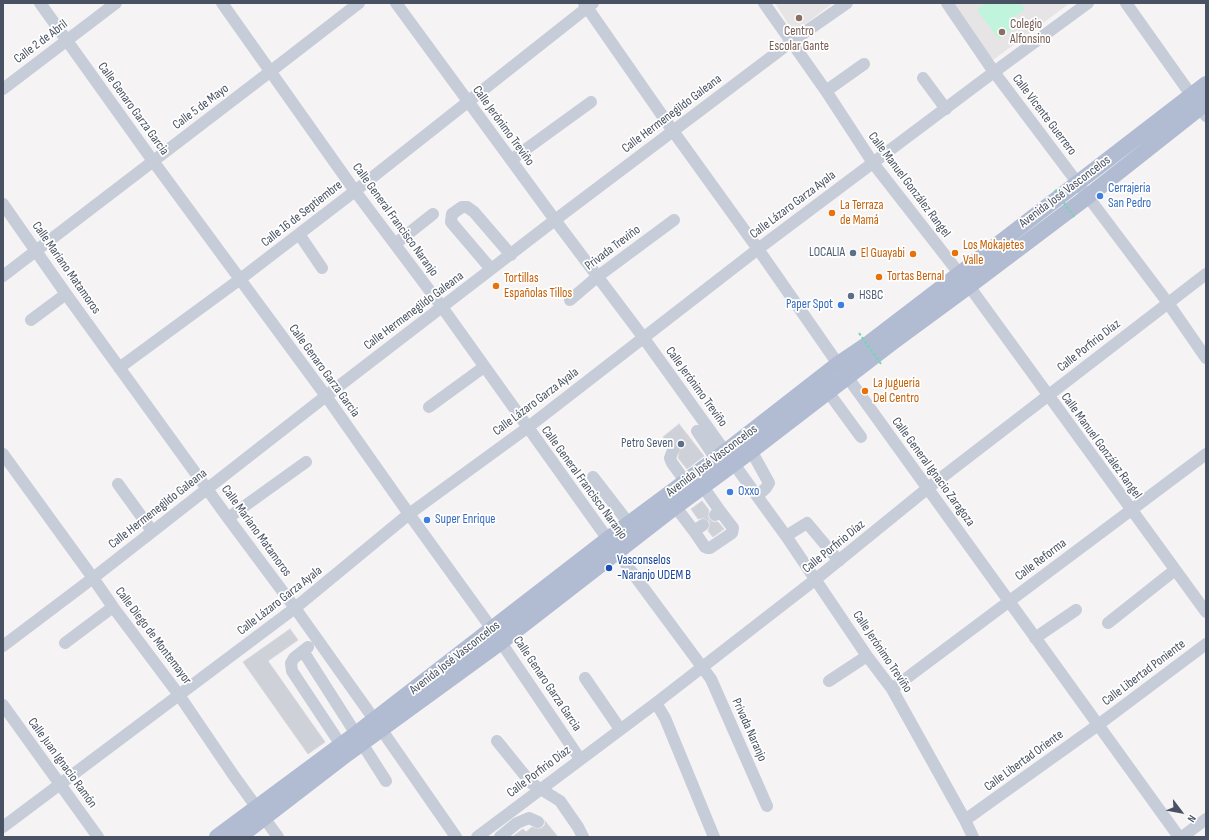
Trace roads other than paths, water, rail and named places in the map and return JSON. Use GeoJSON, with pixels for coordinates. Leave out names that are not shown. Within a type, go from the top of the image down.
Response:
{"type":"FeatureCollection","features":[{"type":"Feature","properties":{"kind":"main road","name":"Avenida José Vasconcelos"},"geometry":{"type":"LineString","coordinates":[[843,370],[893,342],[1087,197],[1201,106],[1206,84]]}},
{"type":"Feature","properties":{"kind":"main road","name":"Avenida José Vasconcelos"},"geometry":{"type":"LineString","coordinates":[[217,837],[261,812],[497,635],[670,501],[823,386],[843,370],[869,343],[1077,183],[1201,106]]}},
{"type":"Feature","properties":{"kind":"main road","name":"Avenida José Vasconcelos"},"geometry":{"type":"LineString","coordinates":[[239,837],[261,812]]}},
{"type":"Feature","properties":{"kind":"street","name":"Calle Genaro Garza Garcia"},"geometry":{"type":"LineString","coordinates":[[40,3],[239,280],[326,396],[497,635],[580,759]]}},
{"type":"Feature","properties":{"kind":"street","name":"Calle 2 de Abril"},"geometry":{"type":"LineString","coordinates":[[3,89],[116,3]]}},
{"type":"Feature","properties":{"kind":"street","name":"Calle General Francisco Naranjo"},"geometry":{"type":"LineString","coordinates":[[222,3],[355,191],[442,307],[527,428],[702,667]]}},
{"type":"Feature","properties":{"kind":"street","name":"Calle 5 de Mayo"},"geometry":{"type":"LineString","coordinates":[[3,276],[359,3]]}},
{"type":"Feature","properties":{"kind":"street","name":"Calle Jerónimo Treviño"},"geometry":{"type":"LineString","coordinates":[[396,3],[643,337],[698,431],[757,496],[816,579],[867,656],[892,689],[973,837]]}},
{"type":"Feature","properties":{"kind":"street","name":"Calle Manuel González Rangel"},"geometry":{"type":"LineString","coordinates":[[764,3],[826,91],[873,163],[958,274],[969,286],[1047,396],[1175,570],[1204,604]]}},
{"type":"Feature","properties":{"kind":"street","name":"Calle Hermenegildo Galeana"},"geometry":{"type":"LineString","coordinates":[[3,646],[555,220],[791,42],[847,3]]}},
{"type":"Feature","properties":{"kind":"street","name":"Calle Vicente Guerrero"},"geometry":{"type":"LineString","coordinates":[[947,3],[994,72],[1168,303],[1206,358]]}},
{"type":"Feature","properties":{"kind":"street","name":"Calle Lázaro Garza Ayala"},"geometry":{"type":"LineString","coordinates":[[3,827],[295,608],[409,514],[527,428],[758,249],[1088,3]]}},
{"type":"Feature","properties":{"kind":"street"},"geometry":{"type":"LineString","coordinates":[[1126,3],[1201,106]]}},
{"type":"Feature","properties":{"kind":"street","name":"Calle 16 de Septiembre"},"geometry":{"type":"LineString","coordinates":[[119,368],[239,280],[355,191],[588,4]]}},
{"type":"Feature","properties":{"kind":"street","name":"Calle General Ignacio Zaragoza"},"geometry":{"type":"LineString","coordinates":[[588,4],[673,131],[1009,602],[1179,837]]}},
{"type":"Feature","properties":{"kind":"street"},"geometry":{"type":"LineString","coordinates":[[826,91],[864,64]]}},
{"type":"Feature","properties":{"kind":"street"},"geometry":{"type":"LineString","coordinates":[[923,78],[946,109]]}},
{"type":"Feature","properties":{"kind":"street"},"geometry":{"type":"LineString","coordinates":[[511,160],[591,102]]}},
{"type":"Feature","properties":{"kind":"street","name":"Calle Mariano Matamoros"},"geometry":{"type":"LineString","coordinates":[[3,204],[119,368],[295,608],[456,837]]}},
{"type":"Feature","properties":{"kind":"street"},"geometry":{"type":"LineString","coordinates":[[492,270],[451,222],[452,214],[462,207],[467,207],[474,212],[511,255]]}},
{"type":"Feature","properties":{"kind":"street"},"geometry":{"type":"LineString","coordinates":[[395,244],[433,214]]}},
{"type":"Feature","properties":{"kind":"street","name":"Privada Treviño"},"geometry":{"type":"LineString","coordinates":[[570,300],[674,220]]}},
{"type":"Feature","properties":{"kind":"street"},"geometry":{"type":"LineString","coordinates":[[299,234],[322,268]]}},
{"type":"Feature","properties":{"kind":"street","name":"Calle Porfirio Díaz"},"geometry":{"type":"LineString","coordinates":[[477,837],[656,703],[839,562],[928,488],[1206,274]]}},
{"type":"Feature","properties":{"kind":"street"},"geometry":{"type":"LineString","coordinates":[[31,320],[66,294]]}},
{"type":"Feature","properties":{"kind":"street"},"geometry":{"type":"LineString","coordinates":[[430,407],[484,367]]}},
{"type":"Feature","properties":{"kind":"street"},"geometry":{"type":"LineString","coordinates":[[823,386],[861,436]]}},
{"type":"Feature","properties":{"kind":"street"},"geometry":{"type":"LineString","coordinates":[[747,444],[769,483],[757,496]]}},
{"type":"Feature","properties":{"kind":"street"},"geometry":{"type":"LineString","coordinates":[[670,501],[698,528],[705,547],[710,548],[732,533],[733,528],[717,514],[694,484],[672,463],[670,458],[672,450]]}},
{"type":"Feature","properties":{"kind":"street","name":"Calle Reforma"},"geometry":{"type":"LineString","coordinates":[[892,689],[1206,454]]}},
{"type":"Feature","properties":{"kind":"street","name":"Calle Diego de Montemayor"},"geometry":{"type":"LineString","coordinates":[[4,456],[93,578],[112,607],[179,695],[234,776],[278,837]]}},
{"type":"Feature","properties":{"kind":"street"},"geometry":{"type":"LineString","coordinates":[[228,518],[306,462]]}},
{"type":"Feature","properties":{"kind":"street"},"geometry":{"type":"LineString","coordinates":[[594,477],[634,530]]}},
{"type":"Feature","properties":{"kind":"street"},"geometry":{"type":"LineString","coordinates":[[118,484],[152,531]]}},
{"type":"Feature","properties":{"kind":"street"},"geometry":{"type":"LineString","coordinates":[[786,536],[807,523],[839,562]]}},
{"type":"Feature","properties":{"kind":"street"},"geometry":{"type":"LineString","coordinates":[[1108,623],[1175,570]]}},
{"type":"Feature","properties":{"kind":"street"},"geometry":{"type":"LineString","coordinates":[[65,643],[112,607]]}},
{"type":"Feature","properties":{"kind":"street"},"geometry":{"type":"LineString","coordinates":[[1035,638],[1076,610]]}},
{"type":"Feature","properties":{"kind":"street"},"geometry":{"type":"LineString","coordinates":[[317,640],[294,658],[291,666],[292,671],[344,749]]}},
{"type":"Feature","properties":{"kind":"street","name":"Calle Libertad Poniente"},"geometry":{"type":"LineString","coordinates":[[1098,725],[1206,644]]}},
{"type":"Feature","properties":{"kind":"street"},"geometry":{"type":"LineString","coordinates":[[302,651],[386,781]]}},
{"type":"Feature","properties":{"kind":"street"},"geometry":{"type":"LineString","coordinates":[[829,681],[867,656]]}},
{"type":"Feature","properties":{"kind":"street","name":"Privada Naranjo"},"geometry":{"type":"LineString","coordinates":[[702,667],[711,679],[767,806]]}},
{"type":"Feature","properties":{"kind":"street"},"geometry":{"type":"LineString","coordinates":[[585,678],[620,729]]}},
{"type":"Feature","properties":{"kind":"street"},"geometry":{"type":"LineString","coordinates":[[656,703],[665,718],[714,837]]}},
{"type":"Feature","properties":{"kind":"street","name":"Calle Juan Ignacio Ramón"},"geometry":{"type":"LineString","coordinates":[[3,705],[98,837]]}},
{"type":"Feature","properties":{"kind":"street"},"geometry":{"type":"LineString","coordinates":[[327,724],[343,713]]}},
{"type":"Feature","properties":{"kind":"street","name":"Calle Libertad Oriente"},"geometry":{"type":"LineString","coordinates":[[965,820],[1098,725]]}},
{"type":"Feature","properties":{"kind":"street"},"geometry":{"type":"LineString","coordinates":[[497,741],[531,783],[551,794],[560,801],[583,837]]}},
{"type":"Feature","properties":{"kind":"street"},"geometry":{"type":"LineString","coordinates":[[499,821],[503,834],[529,818],[538,822]]}},
{"type":"Feature","properties":{"kind":"street"},"geometry":{"type":"LineString","coordinates":[[1182,837],[1206,819]]}},
{"type":"Feature","properties":{"kind":"tunnel"},"geometry":{"type":"LineString","coordinates":[[673,450],[689,437]]}},
{"type":"Feature","properties":{"kind":"place","name":"Centro Escolar Gante"},"geometry":{"type":"Point","coordinates":[799,18]}},
{"type":"Feature","properties":{"kind":"place","name":"Colegio Alfonsino"},"geometry":{"type":"Point","coordinates":[1002,32]}},
{"type":"Feature","properties":{"kind":"place","name":"Cerrajeria San Pedro"},"geometry":{"type":"Point","coordinates":[1100,196]}},
{"type":"Feature","properties":{"kind":"place","name":"La Terraza de Mamá"},"geometry":{"type":"Point","coordinates":[832,213]}},
{"type":"Feature","properties":{"kind":"place","name":"LOCALIA"},"geometry":{"type":"Point","coordinates":[853,253]}},
{"type":"Feature","properties":{"kind":"place","name":"Los Mokajetes Valle"},"geometry":{"type":"Point","coordinates":[955,253]}},
{"type":"Feature","properties":{"kind":"place","name":"El Guayabi"},"geometry":{"type":"Point","coordinates":[913,254]}},
{"type":"Feature","properties":{"kind":"place","name":"Tortas Bernal"},"geometry":{"type":"Point","coordinates":[879,277]}},
{"type":"Feature","properties":{"kind":"place","name":"Tortillas Españolas Tillos"},"geometry":{"type":"Point","coordinates":[496,286]}},
{"type":"Feature","properties":{"kind":"place","name":"HSBC"},"geometry":{"type":"Point","coordinates":[851,296]}},
{"type":"Feature","properties":{"kind":"place","name":"Paper Spot"},"geometry":{"type":"Point","coordinates":[841,305]}},
{"type":"Feature","properties":{"kind":"place","name":"La Jugueria Del Centro"},"geometry":{"type":"Point","coordinates":[865,391]}},
{"type":"Feature","properties":{"kind":"place","name":"Petro Seven"},"geometry":{"type":"Point","coordinates":[681,444]}},
{"type":"Feature","properties":{"kind":"place","name":"Oxxo"},"geometry":{"type":"Point","coordinates":[730,492]}},
{"type":"Feature","properties":{"kind":"place","name":"Super Enrique"},"geometry":{"type":"Point","coordinates":[427,520]}},
{"type":"Feature","properties":{"kind":"place","name":"Vasconselos -Naranjo UDEM B"},"geometry":{"type":"Point","coordinates":[609,568]}}]}
